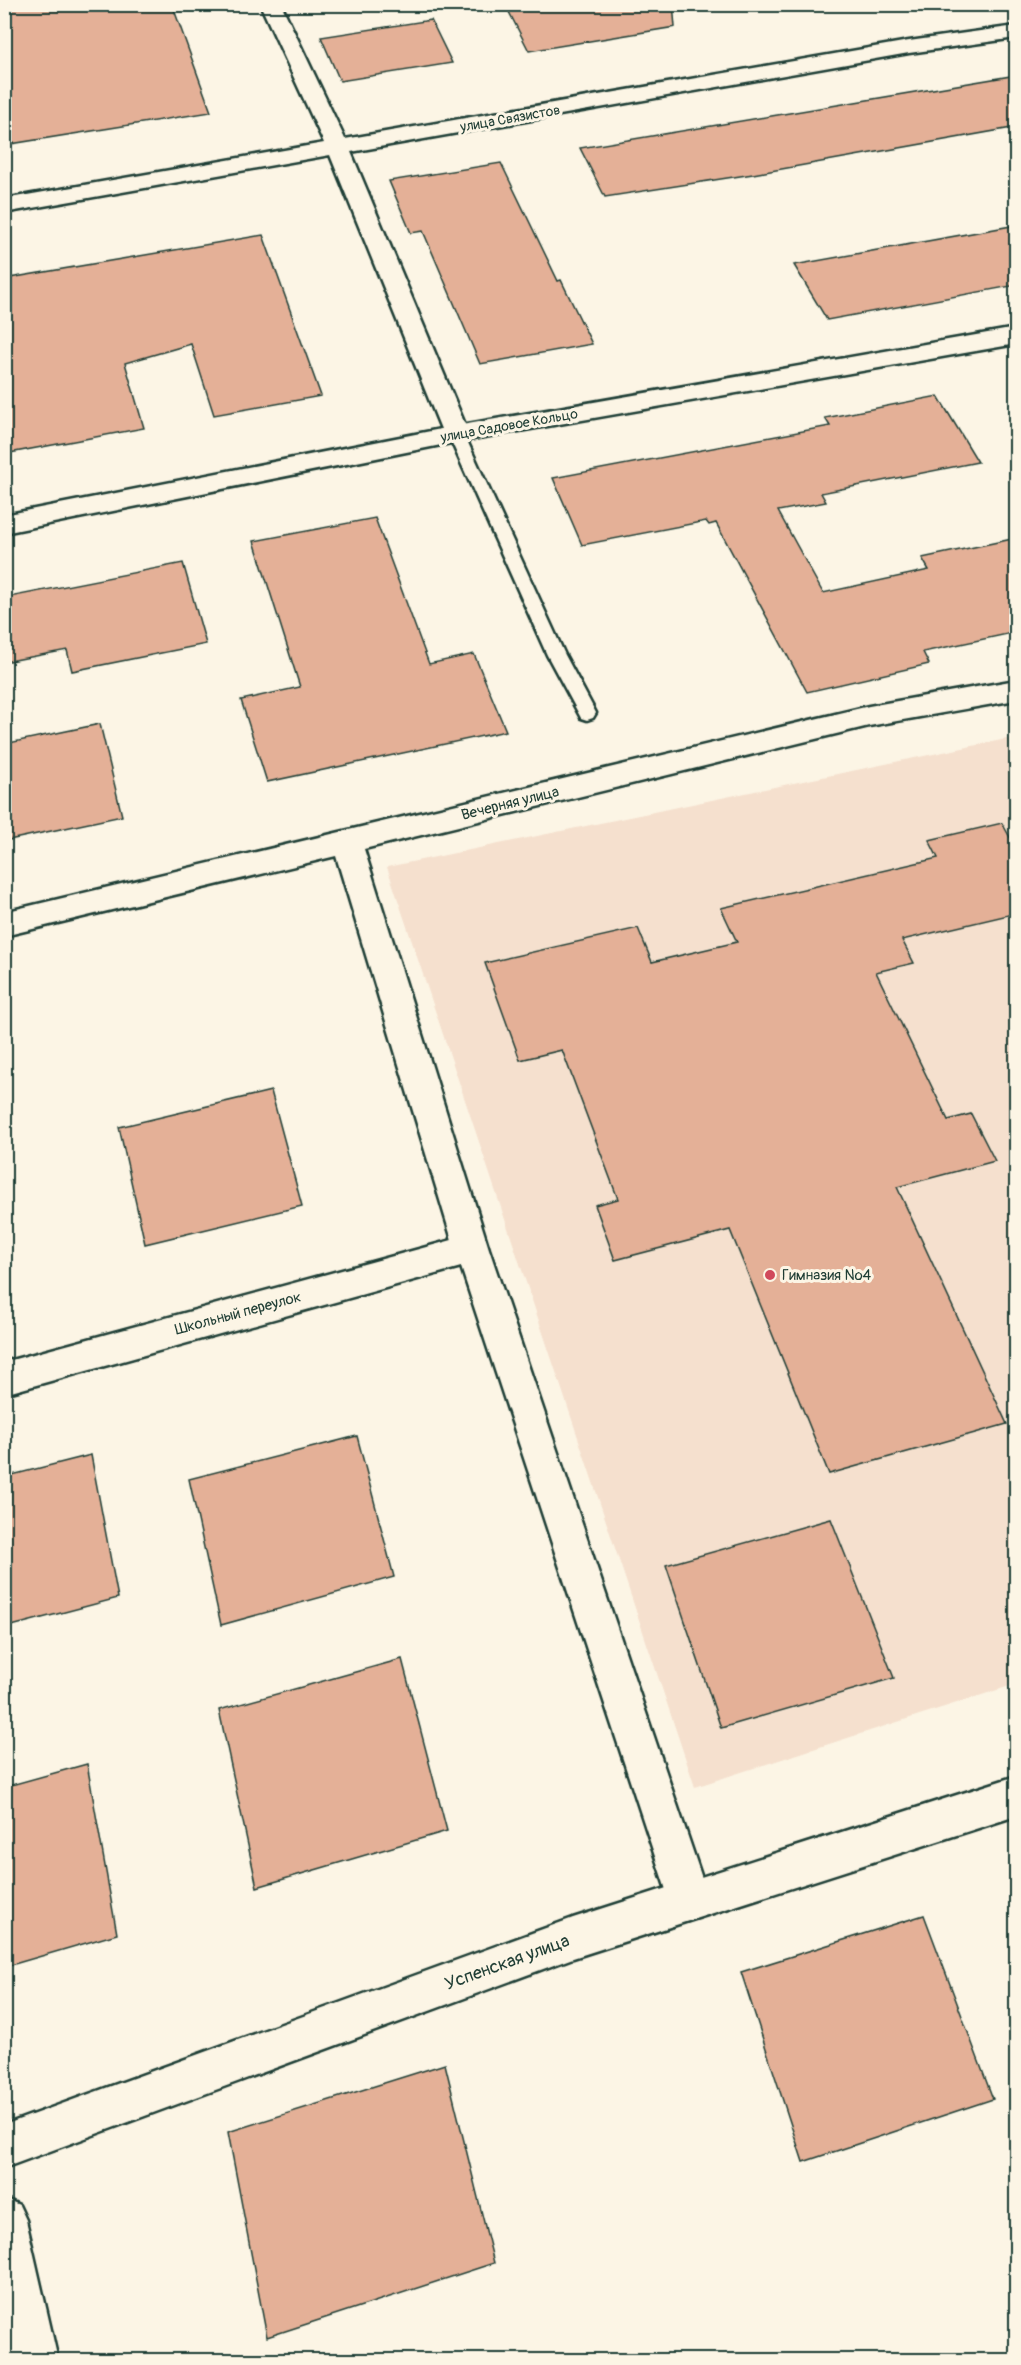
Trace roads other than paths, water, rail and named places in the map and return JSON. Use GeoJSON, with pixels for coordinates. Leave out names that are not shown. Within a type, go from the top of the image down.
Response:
{"type":"FeatureCollection","features":[{"type":"Feature","properties":{"kind":"street"},"geometry":{"type":"LineString","coordinates":[[270,4],[338,148],[456,434]]}},
{"type":"Feature","properties":{"kind":"street","name":"улица Связистов"},"geometry":{"type":"LineString","coordinates":[[4,206],[897,49],[1017,32]]}},
{"type":"Feature","properties":{"kind":"street","name":"улица Садовое Кольцо"},"geometry":{"type":"LineString","coordinates":[[4,524],[456,434],[1017,336]]}},
{"type":"Feature","properties":{"kind":"street","name":"Вечерняя улица"},"geometry":{"type":"LineString","coordinates":[[4,924],[868,716],[1017,690]]}},
{"type":"Feature","properties":{"kind":"street"},"geometry":{"type":"LineString","coordinates":[[347,843],[472,1249],[689,1899]]}},
{"type":"Feature","properties":{"kind":"street","name":"Школьный переулок"},"geometry":{"type":"LineString","coordinates":[[4,1378],[472,1249]]}},
{"type":"Feature","properties":{"kind":"street","name":"Успенская улица"},"geometry":{"type":"LineString","coordinates":[[4,2147],[573,1938],[689,1899],[1016,1798]]}},
{"type":"Feature","properties":{"kind":"street"},"geometry":{"type":"LineString","coordinates":[[4,2220],[36,2361]]}},
{"type":"Feature","properties":{"kind":"lane"},"geometry":{"type":"LineString","coordinates":[[456,434],[556,655],[587,713]]}},
{"type":"Feature","properties":{"kind":"place","name":"Гимназия №4"},"geometry":{"type":"Point","coordinates":[770,1275]}}]}
